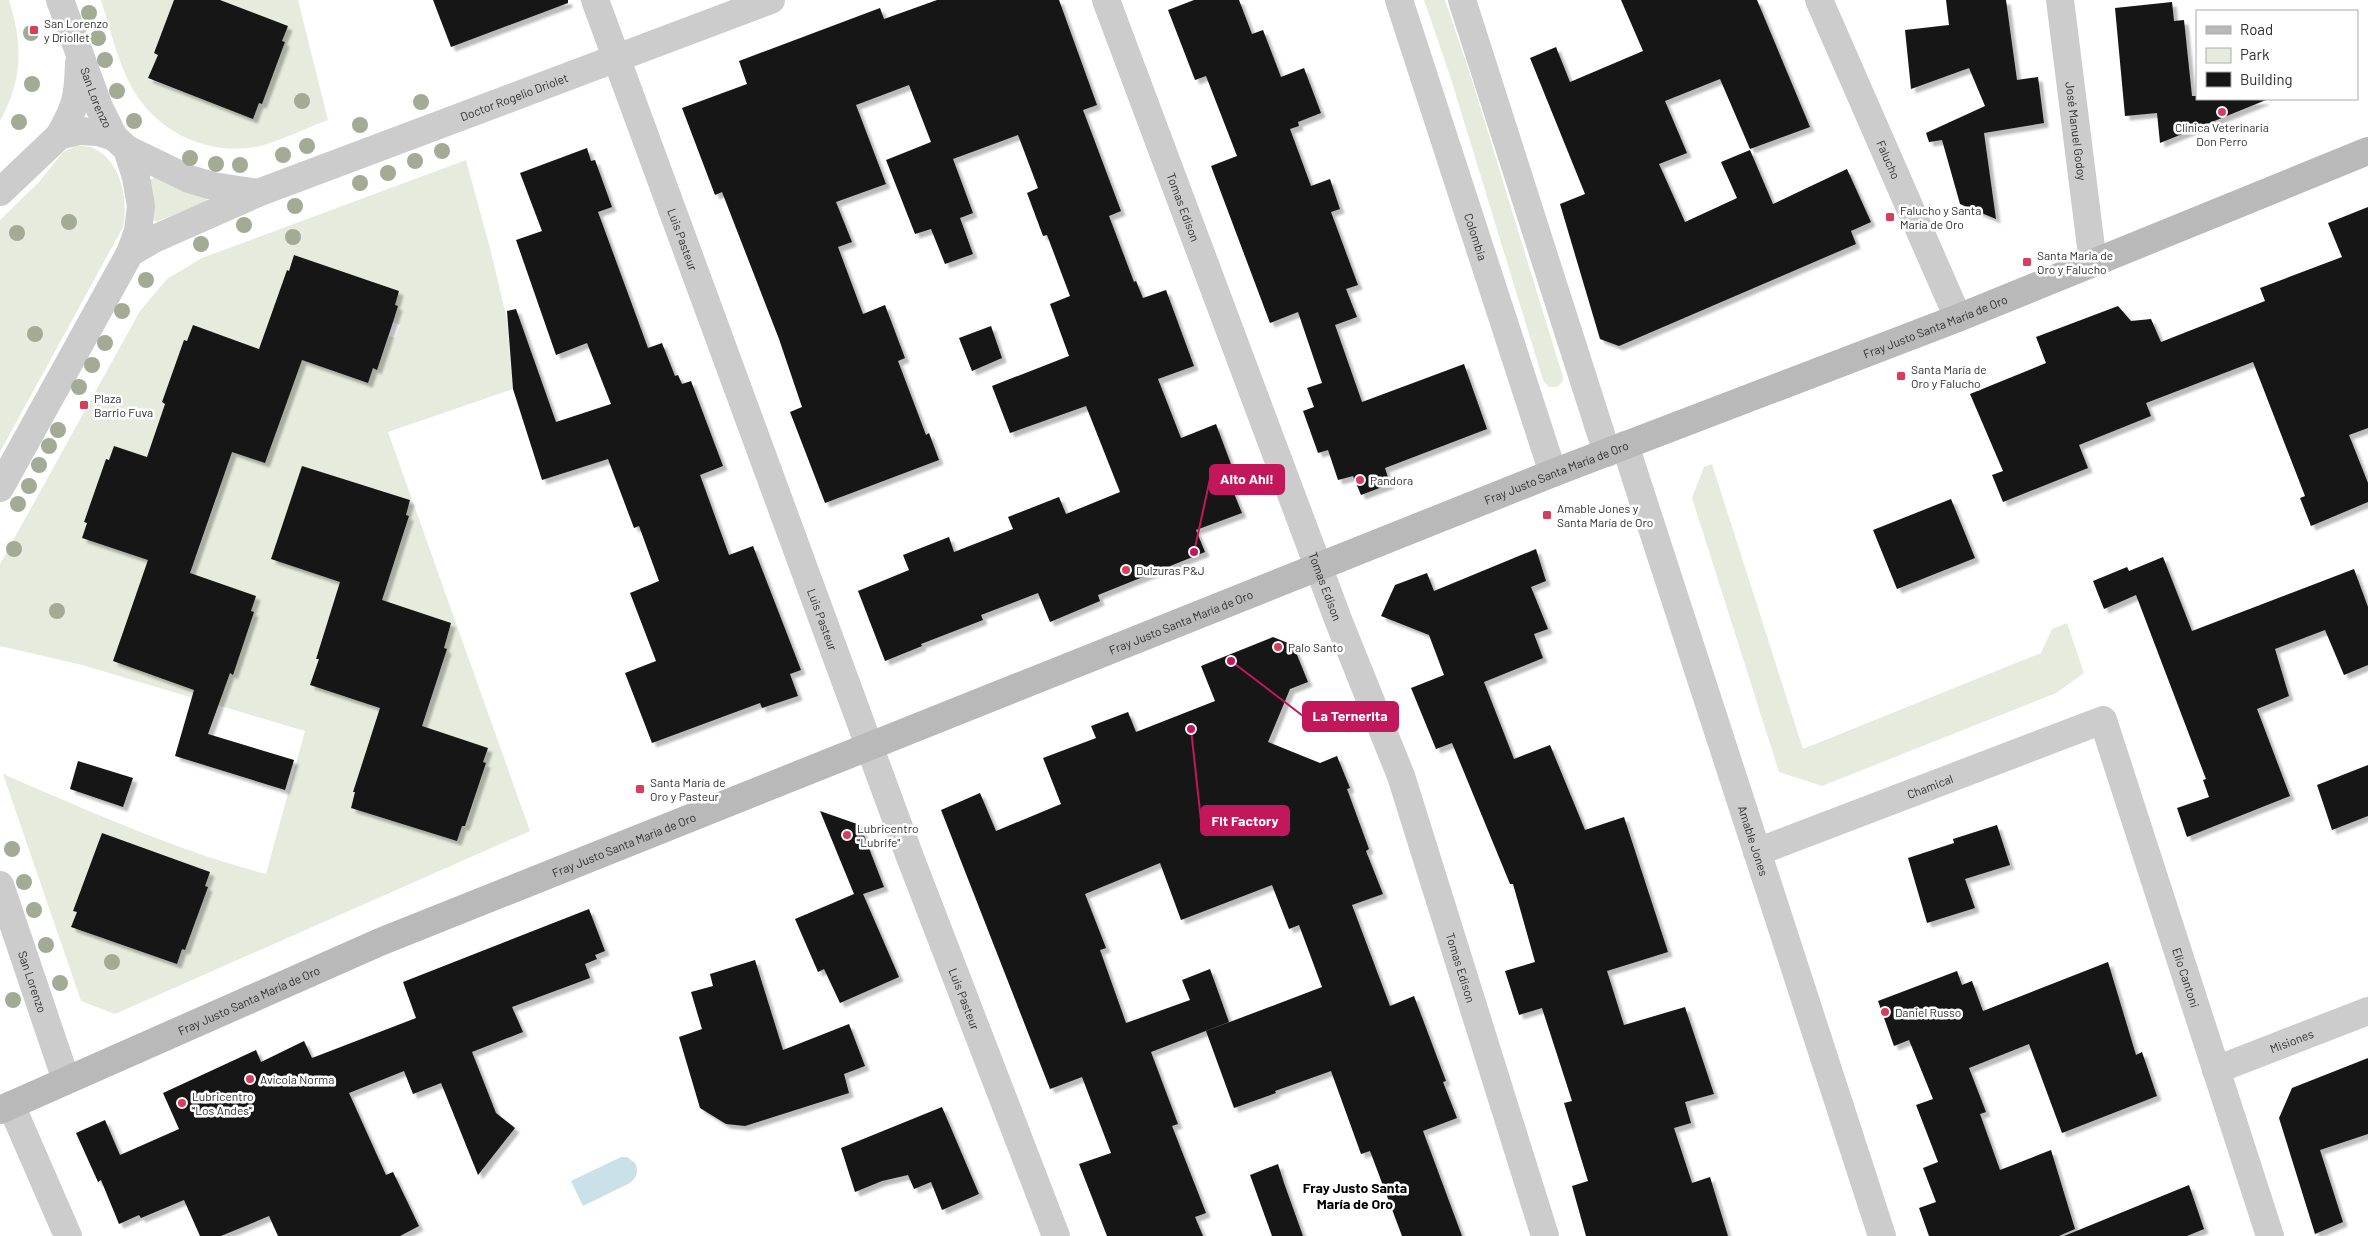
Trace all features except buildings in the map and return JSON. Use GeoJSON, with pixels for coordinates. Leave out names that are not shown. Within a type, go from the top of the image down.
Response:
{"type":"FeatureCollection","features":[{"type":"Feature","properties":{"kind":"main road","name":"Fray Justo Santa María de Oro"},"geometry":{"type":"LineString","coordinates":[[6,1108],[380,942],[1553,473],[1958,318],[2368,151]]}},
{"type":"Feature","properties":{"kind":"street","name":"San Lorenzo"},"geometry":{"type":"LineString","coordinates":[[0,488],[130,253],[138,231],[140,206],[136,178],[120,143],[99,107],[60,0]]}},
{"type":"Feature","properties":{"kind":"street","name":"Luis Pasteur"},"geometry":{"type":"LineString","coordinates":[[595,0],[870,747],[1056,1236]]}},
{"type":"Feature","properties":{"kind":"street","name":"Doctor Rogelio Driolet"},"geometry":{"type":"LineString","coordinates":[[130,253],[154,239],[258,193],[771,0]]}},
{"type":"Feature","properties":{"kind":"street","name":"Tomas Edison"},"geometry":{"type":"LineString","coordinates":[[1106,0],[1319,568],[1400,776],[1545,1236]]}},
{"type":"Feature","properties":{"kind":"street","name":"Colombia"},"geometry":{"type":"LineString","coordinates":[[1399,0],[1553,473]]}},
{"type":"Feature","properties":{"kind":"street"},"geometry":{"type":"LineString","coordinates":[[1462,0],[1616,449]]}},
{"type":"Feature","properties":{"kind":"street","name":"Falucho"},"geometry":{"type":"LineString","coordinates":[[1819,0],[1958,318]]}},
{"type":"Feature","properties":{"kind":"street","name":"José Manuel Godoy"},"geometry":{"type":"LineString","coordinates":[[2060,0],[2093,263]]}},
{"type":"Feature","properties":{"kind":"street","name":"San Lorenzo"},"geometry":{"type":"LineString","coordinates":[[0,192],[59,136],[73,112],[78,96],[80,57]]}},
{"type":"Feature","properties":{"kind":"street","name":"Doctor Rogelio Driolet"},"geometry":{"type":"LineString","coordinates":[[59,136],[79,131],[98,132],[189,179],[213,186],[258,193]]}},
{"type":"Feature","properties":{"kind":"street","name":"Amable Jones"},"geometry":{"type":"LineString","coordinates":[[1616,449],[1758,852],[1882,1236]]}},
{"type":"Feature","properties":{"kind":"street","name":"Chamical"},"geometry":{"type":"LineString","coordinates":[[1758,852],[2103,720]]}},
{"type":"Feature","properties":{"kind":"street","name":"Elio Cantoni"},"geometry":{"type":"LineString","coordinates":[[2103,720],[2270,1236]]}},
{"type":"Feature","properties":{"kind":"street","name":"San Lorenzo"},"geometry":{"type":"LineString","coordinates":[[0,885],[66,1080]]}},
{"type":"Feature","properties":{"kind":"street","name":"Misiones"},"geometry":{"type":"LineString","coordinates":[[2216,1070],[2368,1010]]}},
{"type":"Feature","properties":{"kind":"street"},"geometry":{"type":"LineString","coordinates":[[6,1108],[68,1236]]}},
{"type":"Feature","properties":{"kind":"green space"},"geometry":{"type":"Polygon","coordinates":[[[0,0],[9,0],[14,16],[17,32],[18,62],[13,91],[0,121],[0,0]]]}},
{"type":"Feature","properties":{"kind":"green space"},"geometry":{"type":"Polygon","coordinates":[[[101,0],[174,0],[154,53],[158,55],[148,79],[183,92],[198,51],[253,118],[259,103],[262,104],[285,42],[282,41],[288,26],[219,0],[298,0],[328,120],[264,145],[244,148],[206,145],[187,138],[170,129],[155,117],[142,103],[131,86],[118,55],[101,0]]]}},
{"type":"Feature","properties":{"kind":"green space"},"geometry":{"type":"Polygon","coordinates":[[[1424,0],[1445,0],[1470,74],[1563,377],[1563,381],[1557,387],[1549,387],[1543,380],[1451,79],[1424,0]]]}},
{"type":"Feature","properties":{"kind":"green space"},"geometry":{"type":"Polygon","coordinates":[[[76,146],[90,147],[101,153],[117,173],[122,186],[124,200],[125,214],[123,227],[0,452],[0,220],[39,182],[63,152],[76,146]]]}},
{"type":"Feature","properties":{"kind":"green space"},"geometry":{"type":"Polygon","coordinates":[[[466,160],[507,319],[513,389],[388,432],[530,831],[115,1014],[81,1001],[3,774],[165,842],[266,874],[305,731],[82,665],[0,646],[0,564],[140,311],[167,279],[202,258],[466,160]],[[295,255],[289,271],[287,270],[265,332],[267,333],[248,389],[237,385],[242,374],[229,369],[225,381],[214,377],[228,338],[193,326],[187,341],[184,341],[162,402],[165,404],[157,427],[193,440],[210,390],[220,393],[219,399],[231,404],[233,398],[244,402],[227,449],[263,462],[295,377],[293,375],[312,320],[323,324],[321,330],[333,334],[335,328],[346,332],[332,371],[368,383],[373,368],[377,369],[389,336],[395,338],[400,325],[392,322],[398,307],[395,305],[399,291],[364,279],[350,319],[339,315],[343,303],[332,300],[327,311],[317,307],[331,268],[295,255]],[[114,446],[109,460],[106,459],[84,522],[87,523],[82,538],[118,550],[132,510],[142,513],[141,519],[152,523],[154,518],[165,522],[146,576],[143,575],[121,637],[124,638],[116,662],[152,675],[169,625],[179,628],[178,634],[189,638],[192,633],[202,637],[186,684],[221,696],[230,673],[233,674],[254,612],[251,611],[256,596],[220,584],[206,624],[196,621],[200,608],[188,605],[184,616],[173,613],[192,558],[196,558],[217,497],[214,496],[219,481],[184,468],[169,509],[159,505],[163,493],[151,489],[147,501],[136,497],[150,458],[114,446]],[[305,467],[300,482],[297,482],[276,544],[279,545],[275,560],[310,572],[324,531],[334,535],[333,540],[344,544],[346,539],[357,542],[340,597],[336,596],[316,658],[319,659],[311,685],[346,697],[357,663],[372,668],[370,673],[382,677],[385,671],[395,675],[353,791],[355,792],[351,807],[387,819],[401,778],[411,781],[409,787],[422,791],[424,785],[434,789],[422,829],[457,840],[462,826],[466,826],[486,764],[483,762],[488,748],[451,736],[438,776],[428,773],[431,761],[419,757],[415,769],[405,765],[423,711],[426,712],[447,649],[444,648],[451,623],[415,611],[399,661],[389,658],[392,646],[380,642],[376,654],[361,649],[384,577],[389,578],[409,517],[406,515],[410,500],[374,488],[361,529],[351,526],[355,514],[342,510],[338,522],[328,518],[341,479],[305,467]],[[105,835],[99,850],[96,849],[73,911],[77,912],[72,927],[107,940],[122,900],[132,903],[131,909],[142,913],[144,907],[155,911],[141,951],[177,964],[182,949],[185,950],[207,887],[205,886],[210,872],[174,859],[160,899],[149,895],[153,883],[141,879],[137,891],[127,887],[141,848],[105,835]]]}},
{"type":"Feature","properties":{"kind":"green space"},"geometry":{"type":"Polygon","coordinates":[[[154,177],[207,199],[207,201],[156,222],[152,218],[148,182],[154,177]]]}},
{"type":"Feature","properties":{"kind":"green space"},"geometry":{"type":"Polygon","coordinates":[[[1712,464],[1803,749],[2041,653],[2052,629],[2067,623],[2084,673],[2056,693],[1822,786],[1779,772],[1692,498],[1704,467],[1712,464]]]}},
{"type":"Feature","properties":{"kind":"water"},"geometry":{"type":"Polygon","coordinates":[[[621,1157],[627,1157],[635,1163],[637,1174],[634,1178],[630,1183],[583,1206],[571,1181],[621,1157]]]}},
{"type":"Feature","properties":{"kind":"place","name":"San Lorenzo y Driollet"},"geometry":{"type":"Point","coordinates":[34,30]}},
{"type":"Feature","properties":{"kind":"place","name":"Clínica Veterinaria Don Perro"},"geometry":{"type":"Point","coordinates":[2222,112]}},
{"type":"Feature","properties":{"kind":"place","name":"Falucho y Santa María de Oro"},"geometry":{"type":"Point","coordinates":[1890,217]}},
{"type":"Feature","properties":{"kind":"place","name":"Santa Maria de Oro y Falucho"},"geometry":{"type":"Point","coordinates":[2027,262]}},
{"type":"Feature","properties":{"kind":"place","name":"Santa María de Oro y Falucho"},"geometry":{"type":"Point","coordinates":[1901,376]}},
{"type":"Feature","properties":{"kind":"place","name":"Plaza Barrio Fuva"},"geometry":{"type":"Point","coordinates":[84,405]}},
{"type":"Feature","properties":{"kind":"place","name":"Pandora"},"geometry":{"type":"Point","coordinates":[1360,480]}},
{"type":"Feature","properties":{"kind":"place","name":"Amable Jones y Santa María de Oro"},"geometry":{"type":"Point","coordinates":[1547,515]}},
{"type":"Feature","properties":{"kind":"place","name":"Alto Ahí!"},"geometry":{"type":"Point","coordinates":[1194,552]}},
{"type":"Feature","properties":{"kind":"place","name":"Dulzuras P&J"},"geometry":{"type":"Point","coordinates":[1126,570]}},
{"type":"Feature","properties":{"kind":"place","name":"Palo Santo"},"geometry":{"type":"Point","coordinates":[1278,647]}},
{"type":"Feature","properties":{"kind":"place","name":"La Ternerita"},"geometry":{"type":"Point","coordinates":[1231,661]}},
{"type":"Feature","properties":{"kind":"place","name":"Fit Factory"},"geometry":{"type":"Point","coordinates":[1191,729]}},
{"type":"Feature","properties":{"kind":"place","name":"Santa María de Oro y Pasteur"},"geometry":{"type":"Point","coordinates":[640,789]}},
{"type":"Feature","properties":{"kind":"place","name":"Lubricentro \"Lubrife\""},"geometry":{"type":"Point","coordinates":[847,835]}},
{"type":"Feature","properties":{"kind":"place","name":"Daniel Russo"},"geometry":{"type":"Point","coordinates":[1885,1012]}},
{"type":"Feature","properties":{"kind":"place","name":"Avícola Norma"},"geometry":{"type":"Point","coordinates":[250,1079]}},
{"type":"Feature","properties":{"kind":"place","name":"Lubricentro \"Los Andes\""},"geometry":{"type":"Point","coordinates":[182,1103]}},
{"type":"Feature","properties":{"kind":"district","name":"Fray Justo Santa María de Oro"},"geometry":{"type":"Point","coordinates":[1355,1196]}}]}
